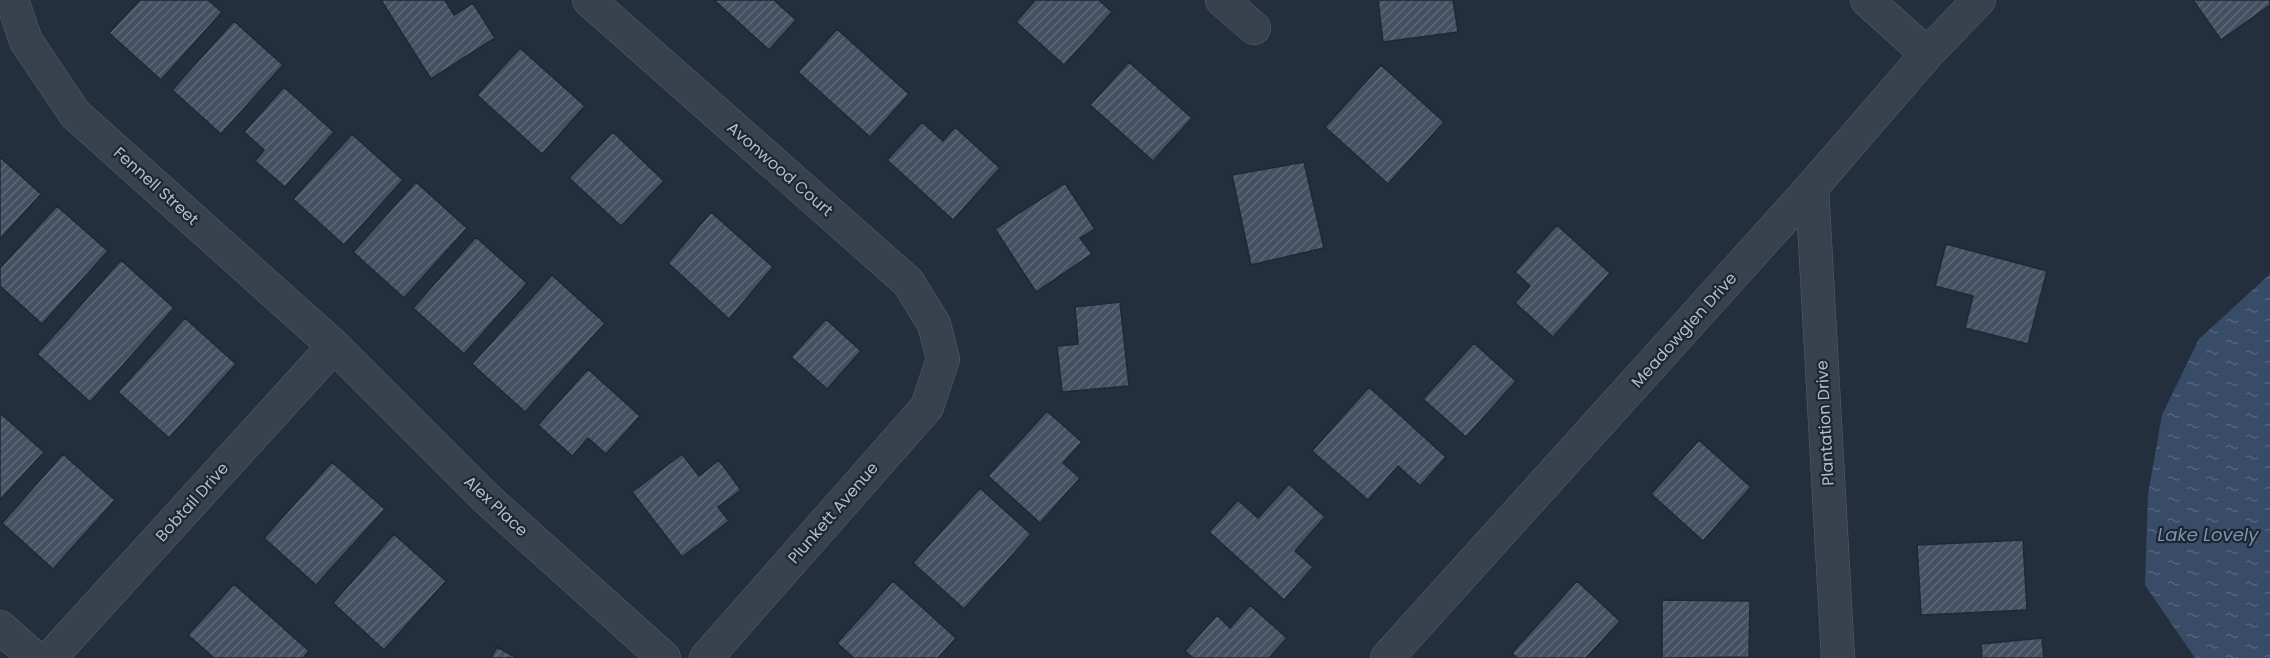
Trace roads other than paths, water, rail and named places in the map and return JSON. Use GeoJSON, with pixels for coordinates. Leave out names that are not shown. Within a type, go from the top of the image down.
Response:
{"type":"FeatureCollection","features":[{"type":"Feature","properties":{"kind":"street","name":"Fennell Street"},"geometry":{"type":"LineString","coordinates":[[12,0],[26,42],[75,114],[334,346]]}},
{"type":"Feature","properties":{"kind":"street","name":"Avonwood Court"},"geometry":{"type":"LineString","coordinates":[[589,0],[908,282],[934,324],[943,359]]}},
{"type":"Feature","properties":{"kind":"street"},"geometry":{"type":"LineString","coordinates":[[1222,0],[1254,28]]}},
{"type":"Feature","properties":{"kind":"street"},"geometry":{"type":"LineString","coordinates":[[1867,0],[1927,54]]}},
{"type":"Feature","properties":{"kind":"street","name":"Meadowglen Drive"},"geometry":{"type":"LineString","coordinates":[[1387,658],[1812,187],[1927,54],[1979,0]]}},
{"type":"Feature","properties":{"kind":"street","name":"Plantation Drive"},"geometry":{"type":"LineString","coordinates":[[1812,187],[1838,658]]}},
{"type":"Feature","properties":{"kind":"street","name":"Bobtail Drive"},"geometry":{"type":"LineString","coordinates":[[50,658],[334,346]]}},
{"type":"Feature","properties":{"kind":"street","name":"Alex Place"},"geometry":{"type":"LineString","coordinates":[[334,346],[486,498],[664,658]]}},
{"type":"Feature","properties":{"kind":"street","name":"Plunkett Avenue"},"geometry":{"type":"LineString","coordinates":[[706,658],[927,407],[943,359]]}},
{"type":"Feature","properties":{"kind":"street"},"geometry":{"type":"LineString","coordinates":[[0,627],[36,658]]}},
{"type":"Feature","properties":{"kind":"water","name":"Lake Lovely"},"geometry":{"type":"Polygon","coordinates":[[[2270,274],[2270,658],[2195,658],[2145,585],[2148,494],[2162,415],[2199,339],[2270,274]]]}}]}
